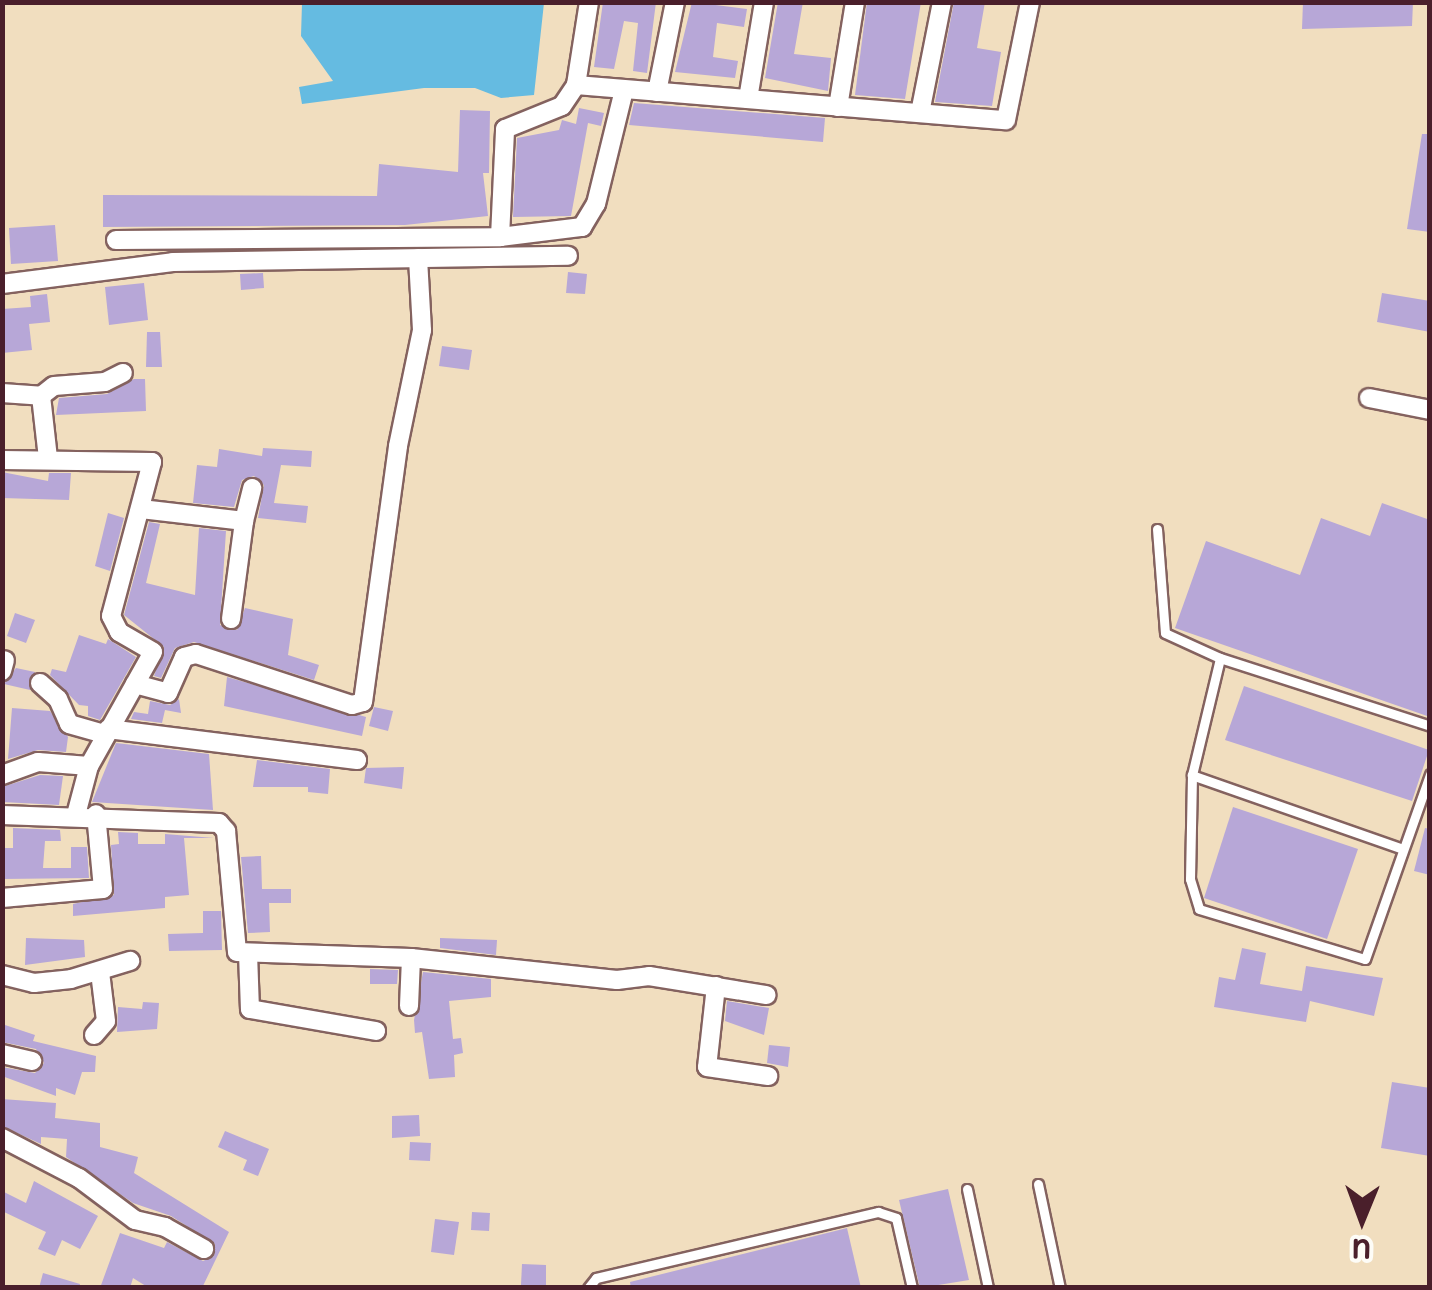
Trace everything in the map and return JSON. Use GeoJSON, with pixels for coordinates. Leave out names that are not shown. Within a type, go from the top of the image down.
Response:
{"type":"FeatureCollection","features":[{"type":"Feature","properties":{"kind":"street"},"geometry":{"type":"LineString","coordinates":[[500,237],[505,129],[562,106],[576,86],[589,2]]}},
{"type":"Feature","properties":{"kind":"street"},"geometry":{"type":"LineString","coordinates":[[658,92],[675,2]]}},
{"type":"Feature","properties":{"kind":"street"},"geometry":{"type":"LineString","coordinates":[[748,99],[764,2]]}},
{"type":"Feature","properties":{"kind":"street"},"geometry":{"type":"LineString","coordinates":[[838,107],[855,2]]}},
{"type":"Feature","properties":{"kind":"street"},"geometry":{"type":"LineString","coordinates":[[920,114],[942,2]]}},
{"type":"Feature","properties":{"kind":"street"},"geometry":{"type":"LineString","coordinates":[[576,86],[1006,120],[1030,2]]}},
{"type":"Feature","properties":{"kind":"street"},"geometry":{"type":"LineString","coordinates":[[2,284],[174,252],[500,237],[589,221],[624,90]]}},
{"type":"Feature","properties":{"kind":"street"},"geometry":{"type":"LineString","coordinates":[[116,240],[174,252],[418,258],[568,256]]}},
{"type":"Feature","properties":{"kind":"street"},"geometry":{"type":"LineString","coordinates":[[134,684],[168,694],[184,657],[196,654],[352,705],[362,702],[398,446],[422,330],[418,258]]}},
{"type":"Feature","properties":{"kind":"street"},"geometry":{"type":"LineString","coordinates":[[2,392],[41,396],[54,386],[105,382],[123,373]]}},
{"type":"Feature","properties":{"kind":"street"},"geometry":{"type":"LineString","coordinates":[[41,396],[48,458]]}},
{"type":"Feature","properties":{"kind":"street"},"geometry":{"type":"LineString","coordinates":[[1369,398],[1430,410]]}},
{"type":"Feature","properties":{"kind":"street"},"geometry":{"type":"LineString","coordinates":[[2,460],[151,460],[142,510],[111,616],[119,632],[153,648],[89,766],[76,815]]}},
{"type":"Feature","properties":{"kind":"street"},"geometry":{"type":"LineString","coordinates":[[230,619],[252,488]]}},
{"type":"Feature","properties":{"kind":"street"},"geometry":{"type":"LineString","coordinates":[[142,510],[244,521]]}},
{"type":"Feature","properties":{"kind":"street"},"geometry":{"type":"LineString","coordinates":[[40,683],[58,699],[69,724],[356,760]]}},
{"type":"Feature","properties":{"kind":"street"},"geometry":{"type":"LineString","coordinates":[[2,775],[42,762],[89,766]]}},
{"type":"Feature","properties":{"kind":"street"},"geometry":{"type":"LineString","coordinates":[[2,898],[103,889],[96,814]]}},
{"type":"Feature","properties":{"kind":"street"},"geometry":{"type":"LineString","coordinates":[[2,815],[96,814],[222,825],[237,952],[411,958],[716,986],[766,995]]}},
{"type":"Feature","properties":{"kind":"street"},"geometry":{"type":"LineString","coordinates":[[248,953],[250,1009],[376,1031]]}},
{"type":"Feature","properties":{"kind":"street"},"geometry":{"type":"LineString","coordinates":[[409,1006],[411,958]]}},
{"type":"Feature","properties":{"kind":"street"},"geometry":{"type":"LineString","coordinates":[[2,976],[34,982],[100,972],[130,961]]}},
{"type":"Feature","properties":{"kind":"street"},"geometry":{"type":"LineString","coordinates":[[94,1035],[106,1021],[100,972]]}},
{"type":"Feature","properties":{"kind":"street"},"geometry":{"type":"LineString","coordinates":[[716,986],[707,1067],[768,1076]]}},
{"type":"Feature","properties":{"kind":"street"},"geometry":{"type":"LineString","coordinates":[[2,1054],[32,1062]]}},
{"type":"Feature","properties":{"kind":"street"},"geometry":{"type":"LineString","coordinates":[[2,1138],[79,1178],[134,1220],[165,1227],[204,1249]]}},
{"type":"Feature","properties":{"kind":"lane"},"geometry":{"type":"LineString","coordinates":[[1157,529],[1165,633],[1220,658],[1430,726]]}},
{"type":"Feature","properties":{"kind":"lane"},"geometry":{"type":"LineString","coordinates":[[1220,658],[1192,775],[1190,878],[1199,909],[1365,959],[1430,774]]}},
{"type":"Feature","properties":{"kind":"lane"},"geometry":{"type":"LineString","coordinates":[[1192,775],[1402,849]]}},
{"type":"Feature","properties":{"kind":"lane"},"geometry":{"type":"LineString","coordinates":[[1038,1184],[1060,1288]]}},
{"type":"Feature","properties":{"kind":"lane"},"geometry":{"type":"LineString","coordinates":[[967,1189],[988,1288]]}},
{"type":"Feature","properties":{"kind":"lane"},"geometry":{"type":"LineString","coordinates":[[588,1288],[596,1278],[878,1212],[896,1218],[912,1288]]}},
{"type":"Feature","properties":{"kind":"water"},"geometry":{"type":"Polygon","coordinates":[[[302,3],[544,3],[534,95],[501,98],[475,88],[424,88],[302,104],[299,87],[333,81],[301,36],[302,3]]]}},
{"type":"Feature","properties":{"kind":"building"},"geometry":{"type":"Polygon","coordinates":[[[603,2],[656,2],[647,73],[633,71],[638,23],[624,21],[614,69],[594,67],[603,2]]]}},
{"type":"Feature","properties":{"kind":"building"},"geometry":{"type":"Polygon","coordinates":[[[692,2],[747,9],[744,27],[717,23],[713,57],[738,61],[735,78],[675,72],[692,2]]]}},
{"type":"Feature","properties":{"kind":"building"},"geometry":{"type":"Polygon","coordinates":[[[778,2],[803,2],[794,54],[831,58],[828,91],[765,78],[778,2]]]}},
{"type":"Feature","properties":{"kind":"building"},"geometry":{"type":"Polygon","coordinates":[[[867,2],[921,2],[905,99],[855,95],[867,2]]]}},
{"type":"Feature","properties":{"kind":"building"},"geometry":{"type":"Polygon","coordinates":[[[954,2],[985,2],[977,48],[1001,52],[992,106],[935,102],[954,2]]]}},
{"type":"Feature","properties":{"kind":"building"},"geometry":{"type":"Polygon","coordinates":[[[1303,2],[1413,2],[1412,26],[1302,29],[1303,2]]]}},
{"type":"Feature","properties":{"kind":"building"},"geometry":{"type":"Polygon","coordinates":[[[634,103],[825,118],[823,142],[629,125],[634,103]]]}},
{"type":"Feature","properties":{"kind":"building"},"geometry":{"type":"Polygon","coordinates":[[[579,108],[604,113],[601,126],[588,123],[571,216],[513,217],[517,138],[559,130],[562,120],[576,124],[579,108]]]}},
{"type":"Feature","properties":{"kind":"building"},"geometry":{"type":"Polygon","coordinates":[[[460,110],[490,111],[489,173],[483,173],[488,216],[405,225],[103,227],[103,195],[377,196],[379,164],[458,172],[460,110]]]}},
{"type":"Feature","properties":{"kind":"building"},"geometry":{"type":"Polygon","coordinates":[[[1422,134],[1430,134],[1430,232],[1407,229],[1422,134]]]}},
{"type":"Feature","properties":{"kind":"building"},"geometry":{"type":"Polygon","coordinates":[[[55,225],[58,261],[11,264],[9,228],[55,225]]]}},
{"type":"Feature","properties":{"kind":"building"},"geometry":{"type":"Polygon","coordinates":[[[568,272],[587,274],[585,294],[566,293],[568,272]]]}},
{"type":"Feature","properties":{"kind":"building"},"geometry":{"type":"Polygon","coordinates":[[[263,273],[264,288],[241,290],[240,274],[263,273]]]}},
{"type":"Feature","properties":{"kind":"building"},"geometry":{"type":"Polygon","coordinates":[[[144,283],[148,320],[109,325],[105,287],[144,283]]]}},
{"type":"Feature","properties":{"kind":"building"},"geometry":{"type":"Polygon","coordinates":[[[1382,293],[1430,301],[1430,332],[1377,322],[1382,293]]]}},
{"type":"Feature","properties":{"kind":"building"},"geometry":{"type":"Polygon","coordinates":[[[47,294],[50,322],[29,324],[32,350],[2,353],[2,309],[31,307],[30,296],[47,294]]]}},
{"type":"Feature","properties":{"kind":"building"},"geometry":{"type":"Polygon","coordinates":[[[147,332],[160,332],[162,367],[146,367],[147,332]]]}},
{"type":"Feature","properties":{"kind":"building"},"geometry":{"type":"Polygon","coordinates":[[[442,346],[472,350],[469,370],[439,366],[442,346]]]}},
{"type":"Feature","properties":{"kind":"building"},"geometry":{"type":"Polygon","coordinates":[[[134,379],[145,379],[146,411],[56,415],[59,398],[107,394],[134,379]]]}},
{"type":"Feature","properties":{"kind":"building"},"geometry":{"type":"Polygon","coordinates":[[[263,448],[312,451],[311,467],[281,465],[274,503],[308,506],[306,523],[258,518],[264,485],[254,476],[242,480],[234,507],[193,503],[197,465],[217,467],[219,449],[262,456],[263,448]]]}},
{"type":"Feature","properties":{"kind":"building"},"geometry":{"type":"Polygon","coordinates":[[[2,472],[48,481],[49,473],[71,473],[69,500],[2,498],[2,472]]]}},
{"type":"Feature","properties":{"kind":"building"},"geometry":{"type":"Polygon","coordinates":[[[1382,503],[1430,520],[1430,717],[1175,628],[1206,541],[1300,575],[1321,518],[1370,536],[1382,503]]]}},
{"type":"Feature","properties":{"kind":"building"},"geometry":{"type":"Polygon","coordinates":[[[108,513],[124,518],[110,571],[95,566],[108,513]]]}},
{"type":"Feature","properties":{"kind":"building"},"geometry":{"type":"Polygon","coordinates":[[[149,522],[160,524],[146,583],[195,595],[199,528],[226,531],[220,625],[237,630],[245,608],[293,619],[288,655],[319,665],[314,680],[194,642],[175,648],[161,678],[154,676],[164,647],[124,615],[149,522]]]}},
{"type":"Feature","properties":{"kind":"building"},"geometry":{"type":"Polygon","coordinates":[[[15,613],[35,620],[26,643],[7,636],[15,613]]]}},
{"type":"Feature","properties":{"kind":"building"},"geometry":{"type":"Polygon","coordinates":[[[79,635],[106,644],[108,639],[136,657],[100,720],[88,716],[88,706],[79,705],[50,675],[52,669],[66,672],[79,635]]]}},
{"type":"Feature","properties":{"kind":"building"},"geometry":{"type":"Polygon","coordinates":[[[16,668],[35,672],[30,690],[4,684],[16,668]]]}},
{"type":"Feature","properties":{"kind":"building"},"geometry":{"type":"Polygon","coordinates":[[[227,677],[366,717],[362,736],[224,706],[227,677]]]}},
{"type":"Feature","properties":{"kind":"building"},"geometry":{"type":"Polygon","coordinates":[[[1244,686],[1429,750],[1412,801],[1225,740],[1244,686]]]}},
{"type":"Feature","properties":{"kind":"building"},"geometry":{"type":"Polygon","coordinates":[[[179,699],[181,713],[165,710],[162,723],[131,719],[134,712],[148,714],[150,701],[170,705],[179,699]]]}},
{"type":"Feature","properties":{"kind":"building"},"geometry":{"type":"Polygon","coordinates":[[[374,707],[393,711],[388,731],[369,726],[374,707]]]}},
{"type":"Feature","properties":{"kind":"building"},"geometry":{"type":"Polygon","coordinates":[[[12,708],[50,711],[68,737],[66,752],[38,750],[8,759],[12,708]]]}},
{"type":"Feature","properties":{"kind":"building"},"geometry":{"type":"Polygon","coordinates":[[[116,743],[209,754],[213,810],[92,802],[116,743]]]}},
{"type":"Feature","properties":{"kind":"building"},"geometry":{"type":"Polygon","coordinates":[[[257,760],[330,769],[328,794],[308,792],[308,787],[253,787],[257,760]]]}},
{"type":"Feature","properties":{"kind":"building"},"geometry":{"type":"Polygon","coordinates":[[[404,767],[402,789],[364,783],[366,768],[404,767]]]}},
{"type":"Feature","properties":{"kind":"building"},"geometry":{"type":"Polygon","coordinates":[[[40,775],[63,776],[59,805],[2,802],[2,787],[40,775]]]}},
{"type":"Feature","properties":{"kind":"building"},"geometry":{"type":"Polygon","coordinates":[[[1233,807],[1358,849],[1327,939],[1204,898],[1233,807]]]}},
{"type":"Feature","properties":{"kind":"building"},"geometry":{"type":"Polygon","coordinates":[[[13,828],[60,830],[61,841],[45,841],[43,868],[71,868],[71,847],[87,847],[89,878],[2,879],[2,848],[13,848],[13,828]]]}},
{"type":"Feature","properties":{"kind":"building"},"geometry":{"type":"Polygon","coordinates":[[[1425,828],[1430,829],[1430,875],[1414,871],[1425,828]]]}},
{"type":"Feature","properties":{"kind":"building"},"geometry":{"type":"Polygon","coordinates":[[[118,832],[138,833],[138,844],[165,844],[165,834],[214,838],[184,838],[189,895],[165,897],[165,908],[73,916],[73,904],[114,895],[111,845],[119,844],[118,832]]]}},
{"type":"Feature","properties":{"kind":"building"},"geometry":{"type":"Polygon","coordinates":[[[261,856],[262,889],[291,889],[291,903],[269,903],[270,932],[248,933],[241,857],[261,856]]]}},
{"type":"Feature","properties":{"kind":"building"},"geometry":{"type":"Polygon","coordinates":[[[203,911],[221,911],[222,950],[169,951],[168,934],[203,933],[203,911]]]}},
{"type":"Feature","properties":{"kind":"building"},"geometry":{"type":"Polygon","coordinates":[[[26,938],[84,940],[85,957],[25,965],[26,938]]]}},
{"type":"Feature","properties":{"kind":"building"},"geometry":{"type":"Polygon","coordinates":[[[440,938],[497,940],[496,955],[440,948],[440,938]]]}},
{"type":"Feature","properties":{"kind":"building"},"geometry":{"type":"Polygon","coordinates":[[[1242,948],[1266,953],[1260,984],[1302,991],[1306,966],[1383,978],[1374,1016],[1310,1001],[1306,1022],[1214,1007],[1219,977],[1235,980],[1242,948]]]}},
{"type":"Feature","properties":{"kind":"building"},"geometry":{"type":"Polygon","coordinates":[[[370,969],[398,970],[397,984],[370,984],[370,969]]]}},
{"type":"Feature","properties":{"kind":"building"},"geometry":{"type":"Polygon","coordinates":[[[423,972],[491,979],[491,997],[449,1001],[453,1039],[461,1038],[463,1053],[454,1055],[455,1077],[429,1079],[422,1032],[415,1033],[414,1020],[423,972]]]}},
{"type":"Feature","properties":{"kind":"building"},"geometry":{"type":"Polygon","coordinates":[[[727,1001],[769,1008],[764,1035],[725,1021],[727,1001]]]}},
{"type":"Feature","properties":{"kind":"building"},"geometry":{"type":"Polygon","coordinates":[[[143,1002],[159,1003],[157,1029],[117,1032],[118,1007],[142,1009],[143,1002]]]}},
{"type":"Feature","properties":{"kind":"building"},"geometry":{"type":"Polygon","coordinates":[[[2,1024],[35,1035],[33,1041],[96,1056],[95,1072],[82,1072],[75,1095],[56,1088],[56,1096],[2,1076],[2,1067],[35,1073],[44,1063],[36,1049],[2,1042],[2,1024]]]}},
{"type":"Feature","properties":{"kind":"building"},"geometry":{"type":"Polygon","coordinates":[[[769,1045],[790,1047],[788,1067],[767,1063],[769,1045]]]}},
{"type":"Feature","properties":{"kind":"building"},"geometry":{"type":"Polygon","coordinates":[[[1392,1082],[1430,1088],[1430,1156],[1381,1148],[1392,1082]]]}},
{"type":"Feature","properties":{"kind":"building"},"geometry":{"type":"Polygon","coordinates":[[[2,1099],[56,1103],[55,1118],[100,1123],[100,1147],[138,1157],[134,1173],[229,1232],[202,1288],[149,1288],[133,1278],[130,1288],[100,1288],[120,1233],[164,1248],[167,1242],[203,1261],[214,1256],[215,1244],[171,1216],[133,1203],[66,1157],[67,1139],[41,1137],[41,1144],[2,1126],[2,1099]]]}},
{"type":"Feature","properties":{"kind":"building"},"geometry":{"type":"Polygon","coordinates":[[[419,1115],[420,1136],[392,1138],[392,1116],[419,1115]]]}},
{"type":"Feature","properties":{"kind":"building"},"geometry":{"type":"Polygon","coordinates":[[[225,1131],[269,1149],[258,1176],[243,1170],[247,1160],[218,1147],[225,1131]]]}},
{"type":"Feature","properties":{"kind":"building"},"geometry":{"type":"Polygon","coordinates":[[[410,1142],[431,1143],[430,1161],[409,1160],[410,1142]]]}},
{"type":"Feature","properties":{"kind":"building"},"geometry":{"type":"Polygon","coordinates":[[[34,1181],[98,1216],[80,1249],[62,1240],[55,1256],[38,1249],[46,1232],[2,1211],[2,1191],[26,1203],[34,1181]]]}},
{"type":"Feature","properties":{"kind":"building"},"geometry":{"type":"Polygon","coordinates":[[[948,1189],[969,1280],[920,1288],[899,1200],[948,1189]]]}},
{"type":"Feature","properties":{"kind":"building"},"geometry":{"type":"Polygon","coordinates":[[[472,1212],[490,1213],[489,1231],[471,1230],[472,1212]]]}},
{"type":"Feature","properties":{"kind":"building"},"geometry":{"type":"Polygon","coordinates":[[[435,1219],[459,1222],[454,1255],[431,1252],[435,1219]]]}},
{"type":"Feature","properties":{"kind":"building"},"geometry":{"type":"Polygon","coordinates":[[[847,1228],[861,1288],[631,1288],[630,1282],[847,1228]]]}},
{"type":"Feature","properties":{"kind":"building"},"geometry":{"type":"Polygon","coordinates":[[[522,1264],[546,1265],[546,1286],[521,1285],[522,1264]]]}},
{"type":"Feature","properties":{"kind":"building"},"geometry":{"type":"Polygon","coordinates":[[[43,1273],[80,1284],[79,1288],[39,1288],[43,1273]]]}}]}
